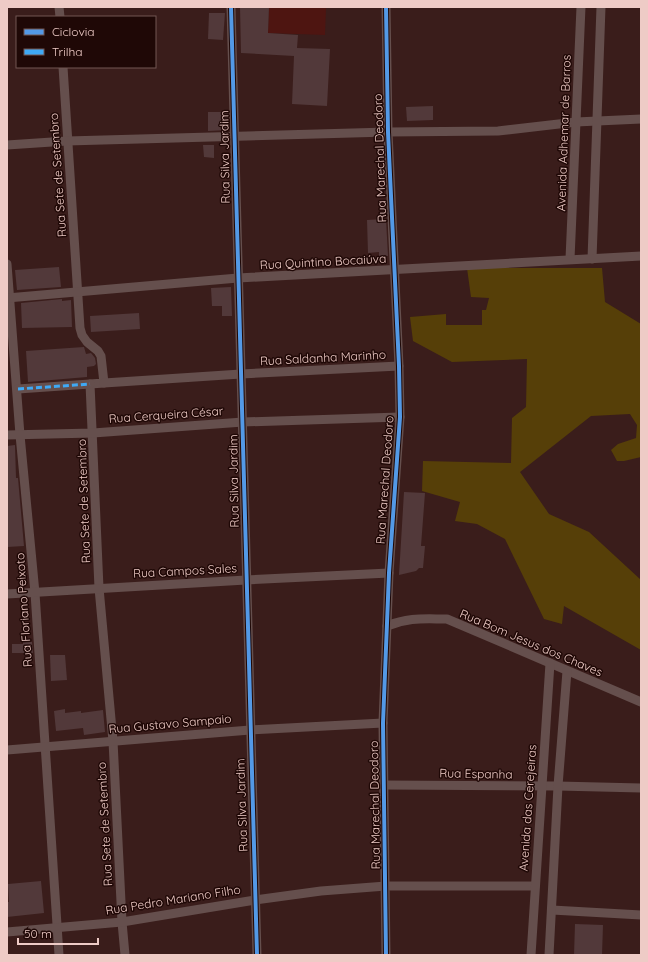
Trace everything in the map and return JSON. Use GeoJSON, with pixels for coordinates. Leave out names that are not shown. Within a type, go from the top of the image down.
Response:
{"type":"FeatureCollection","features":[{"type":"Feature","properties":{"kind":"street","name":"Rua Silva Jardim"},"geometry":{"type":"LineString","coordinates":[[231,7],[257,955]]}},
{"type":"Feature","properties":{"kind":"street","name":"Rua Marechal Deodoro"},"geometry":{"type":"LineString","coordinates":[[386,7],[388,132],[400,417],[389,573],[383,723],[386,955]]}},
{"type":"Feature","properties":{"kind":"street","name":"Avenida Adhemar de Barros"},"geometry":{"type":"LineString","coordinates":[[570,259],[581,7]]}},
{"type":"Feature","properties":{"kind":"street"},"geometry":{"type":"LineString","coordinates":[[592,259],[601,7]]}},
{"type":"Feature","properties":{"kind":"street","name":"Rua Sete de Setembro"},"geometry":{"type":"LineString","coordinates":[[63,68],[67,141],[79,292],[80,328],[82,335],[87,342],[102,356],[104,383]]}},
{"type":"Feature","properties":{"kind":"street"},"geometry":{"type":"LineString","coordinates":[[7,145],[67,141],[498,130],[576,122],[641,119]]}},
{"type":"Feature","properties":{"kind":"street","name":"Rua Quintino Bocaiúva"},"geometry":{"type":"LineString","coordinates":[[8,297],[238,278],[641,256]]}},
{"type":"Feature","properties":{"kind":"street","name":"Rua Floriano Peixoto"},"geometry":{"type":"LineString","coordinates":[[7,264],[8,297],[18,389],[20,435],[35,593],[58,955]]}},
{"type":"Feature","properties":{"kind":"street","name":"Rua Saldanha Marinho"},"geometry":{"type":"LineString","coordinates":[[104,383],[399,366]]}},
{"type":"Feature","properties":{"kind":"street"},"geometry":{"type":"LineString","coordinates":[[18,389],[104,383]]}},
{"type":"Feature","properties":{"kind":"street","name":"Rua Sete de Setembro"},"geometry":{"type":"LineString","coordinates":[[90,384],[99,588],[113,741],[125,955]]}},
{"type":"Feature","properties":{"kind":"street","name":"Rua Cerqueira César"},"geometry":{"type":"LineString","coordinates":[[7,435],[93,433],[243,422],[400,417]]}},
{"type":"Feature","properties":{"kind":"street","name":"Rua Campos Sales"},"geometry":{"type":"LineString","coordinates":[[7,594],[389,573]]}},
{"type":"Feature","properties":{"kind":"street","name":"Rua Bom Jesus dos Chaves"},"geometry":{"type":"LineString","coordinates":[[387,626],[401,620],[417,618],[447,619],[641,702]]}},
{"type":"Feature","properties":{"kind":"street","name":"Avenida das Cerejeiras"},"geometry":{"type":"LineString","coordinates":[[531,955],[550,663]]}},
{"type":"Feature","properties":{"kind":"street"},"geometry":{"type":"LineString","coordinates":[[549,955],[558,786],[567,671]]}},
{"type":"Feature","properties":{"kind":"street","name":"Rua Gustavo Sampaio"},"geometry":{"type":"LineString","coordinates":[[7,750],[250,730],[383,723]]}},
{"type":"Feature","properties":{"kind":"street","name":"Rua Espanha"},"geometry":{"type":"LineString","coordinates":[[384,785],[641,788]]}},
{"type":"Feature","properties":{"kind":"street","name":"Rua Pedro Mariano Filho"},"geometry":{"type":"LineString","coordinates":[[7,932],[122,922],[255,900],[321,891],[386,886],[535,886]]}},
{"type":"Feature","properties":{"kind":"street"},"geometry":{"type":"LineString","coordinates":[[552,910],[641,915]]}},
{"type":"Feature","properties":{"kind":"shaded area"},"geometry":{"type":"Polygon","coordinates":[[[269,7],[326,8],[325,35],[268,33],[269,7]]]}},
{"type":"Feature","properties":{"kind":"shaded area"},"geometry":{"type":"Polygon","coordinates":[[[467,268],[602,268],[605,302],[641,324],[641,457],[617,461],[611,450],[618,444],[636,438],[637,425],[630,414],[591,416],[520,472],[549,514],[589,532],[641,580],[641,650],[564,606],[562,624],[544,619],[505,539],[477,524],[455,521],[460,502],[422,491],[423,461],[511,463],[512,418],[526,407],[527,359],[452,362],[413,341],[410,317],[446,314],[446,325],[482,325],[482,310],[486,310],[489,298],[471,297],[467,268]]]}},
{"type":"Feature","properties":{"kind":"building"},"geometry":{"type":"Polygon","coordinates":[[[240,7],[269,7],[268,33],[298,35],[297,48],[330,49],[327,106],[292,104],[294,56],[241,53],[240,7]]]}},
{"type":"Feature","properties":{"kind":"building"},"geometry":{"type":"Polygon","coordinates":[[[209,13],[225,13],[223,40],[208,39],[209,13]]]}},
{"type":"Feature","properties":{"kind":"building"},"geometry":{"type":"Polygon","coordinates":[[[433,106],[433,120],[407,121],[406,107],[433,106]]]}},
{"type":"Feature","properties":{"kind":"building"},"geometry":{"type":"Polygon","coordinates":[[[208,112],[228,112],[228,130],[208,131],[208,112]]]}},
{"type":"Feature","properties":{"kind":"building"},"geometry":{"type":"Polygon","coordinates":[[[203,145],[214,145],[214,158],[204,157],[203,145]]]}},
{"type":"Feature","properties":{"kind":"building"},"geometry":{"type":"Polygon","coordinates":[[[386,219],[388,256],[379,256],[379,252],[368,253],[367,220],[386,219]]]}},
{"type":"Feature","properties":{"kind":"building"},"geometry":{"type":"Polygon","coordinates":[[[59,267],[61,287],[17,290],[15,270],[59,267]]]}},
{"type":"Feature","properties":{"kind":"building"},"geometry":{"type":"Polygon","coordinates":[[[231,287],[232,316],[222,316],[222,306],[212,306],[211,288],[231,287]]]}},
{"type":"Feature","properties":{"kind":"building"},"geometry":{"type":"Polygon","coordinates":[[[62,299],[62,301],[71,300],[72,327],[22,328],[21,303],[62,299]]]}},
{"type":"Feature","properties":{"kind":"building"},"geometry":{"type":"Polygon","coordinates":[[[139,313],[140,329],[91,332],[90,316],[139,313]]]}},
{"type":"Feature","properties":{"kind":"building"},"geometry":{"type":"Polygon","coordinates":[[[84,347],[86,354],[91,353],[95,358],[96,364],[94,366],[87,367],[87,377],[28,382],[26,351],[84,347]]]}},
{"type":"Feature","properties":{"kind":"building"},"geometry":{"type":"Polygon","coordinates":[[[15,445],[16,478],[18,478],[24,546],[7,547],[7,446],[15,445]]]}},
{"type":"Feature","properties":{"kind":"building"},"geometry":{"type":"Polygon","coordinates":[[[404,492],[425,493],[421,546],[425,546],[423,568],[399,575],[404,492]]]}},
{"type":"Feature","properties":{"kind":"building"},"geometry":{"type":"Polygon","coordinates":[[[23,642],[32,642],[33,653],[12,653],[12,644],[23,644],[23,642]]]}},
{"type":"Feature","properties":{"kind":"building"},"geometry":{"type":"Polygon","coordinates":[[[50,655],[65,655],[67,680],[51,681],[50,655]]]}},
{"type":"Feature","properties":{"kind":"building"},"geometry":{"type":"Polygon","coordinates":[[[65,709],[65,713],[81,711],[81,713],[103,710],[105,732],[84,735],[83,728],[56,731],[54,711],[65,709]]]}},
{"type":"Feature","properties":{"kind":"building"},"geometry":{"type":"Polygon","coordinates":[[[41,881],[44,913],[7,917],[7,902],[9,902],[8,884],[41,881]]]}},
{"type":"Feature","properties":{"kind":"building"},"geometry":{"type":"Polygon","coordinates":[[[575,924],[603,925],[602,955],[574,955],[575,924]]]}},
{"type":"Feature","properties":{"kind":"marked path"},"geometry":{"type":"LineString","coordinates":[[18,389],[90,384]]}},
{"type":"Feature","properties":{"kind":"cycle path"},"geometry":{"type":"LineString","coordinates":[[231,7],[257,955]]}},
{"type":"Feature","properties":{"kind":"cycle path"},"geometry":{"type":"LineString","coordinates":[[386,7],[388,132],[400,417],[389,573],[383,723],[386,955]]}}]}
